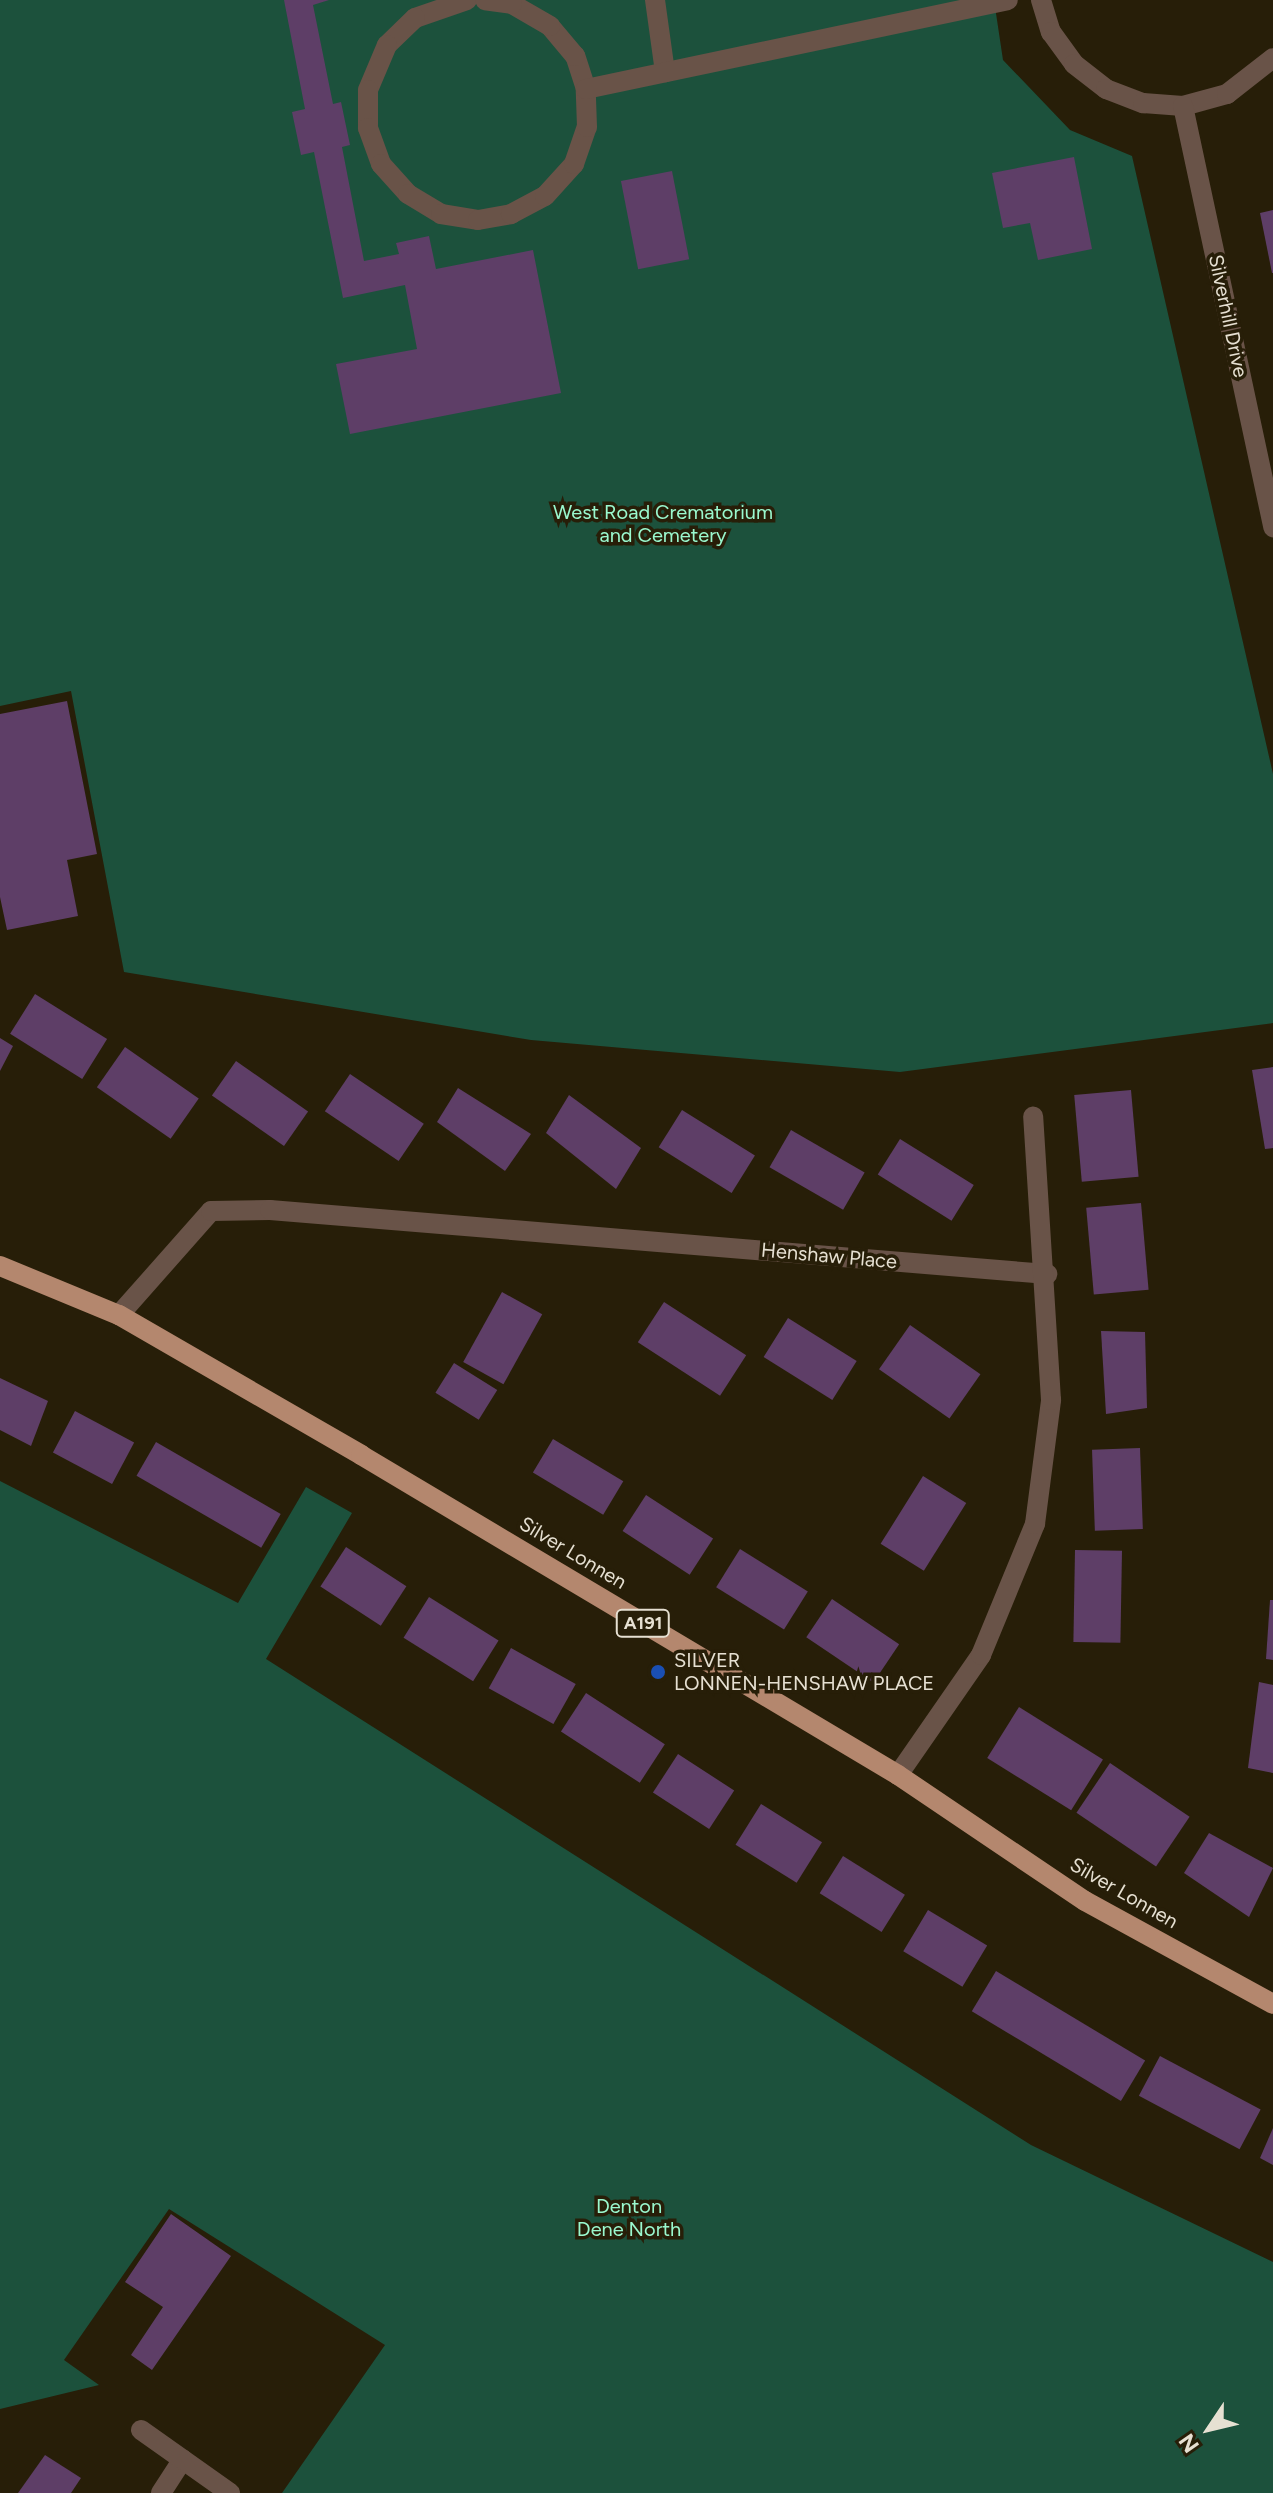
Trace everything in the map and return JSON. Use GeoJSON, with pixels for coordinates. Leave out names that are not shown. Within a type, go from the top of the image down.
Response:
{"type":"FeatureCollection","features":[{"type":"Feature","properties":{"kind":"main road","name":"Silver Lonnen"},"geometry":{"type":"LineString","coordinates":[[0,1266],[119,1315],[898,1775],[1085,1901],[1273,2004]]}},
{"type":"Feature","properties":{"kind":"street"},"geometry":{"type":"LineString","coordinates":[[467,0],[415,18],[387,45],[368,90],[368,128],[381,164],[408,194],[441,214],[478,220],[511,214],[545,196],[574,164],[587,127],[586,89],[575,56],[550,26],[512,4],[485,0]]}},
{"type":"Feature","properties":{"kind":"street"},"geometry":{"type":"LineString","coordinates":[[655,0],[665,72]]}},
{"type":"Feature","properties":{"kind":"street"},"geometry":{"type":"LineString","coordinates":[[586,89],[951,6],[1008,0]]}},
{"type":"Feature","properties":{"kind":"street"},"geometry":{"type":"LineString","coordinates":[[1041,0],[1051,32],[1074,64],[1106,89],[1143,103],[1183,106],[1227,94],[1273,58]]}},
{"type":"Feature","properties":{"kind":"street","name":"Silverhill Drive"},"geometry":{"type":"LineString","coordinates":[[1183,106],[1273,527]]}},
{"type":"Feature","properties":{"kind":"street"},"geometry":{"type":"LineString","coordinates":[[898,1775],[981,1655],[1035,1524],[1051,1400],[1047,1274],[1033,1117]]}},
{"type":"Feature","properties":{"kind":"street","name":"Henshaw Place"},"geometry":{"type":"LineString","coordinates":[[119,1315],[211,1211],[270,1210],[1047,1274]]}},
{"type":"Feature","properties":{"kind":"street"},"geometry":{"type":"LineString","coordinates":[[141,2430],[230,2493]]}},
{"type":"Feature","properties":{"kind":"street"},"geometry":{"type":"LineString","coordinates":[[161,2493],[183,2459]]}},
{"type":"Feature","properties":{"kind":"green space","name":"West Road Crematorium and Cemetery"},"geometry":{"type":"Polygon","coordinates":[[[0,0],[994,0],[1003,60],[1070,130],[1132,156],[1273,774],[1273,1023],[900,1072],[531,1040],[124,972],[71,691],[0,706],[0,0]]]}},
{"type":"Feature","properties":{"kind":"green space","name":"Denton Dene North"},"geometry":{"type":"Polygon","coordinates":[[[0,1481],[238,1603],[306,1487],[352,1513],[266,1659],[1031,2145],[1273,2262],[1273,2493],[282,2493],[385,2345],[169,2209],[64,2360],[99,2385],[0,2409],[0,1481]]]}},
{"type":"Feature","properties":{"kind":"building"},"geometry":{"type":"Polygon","coordinates":[[[284,0],[329,0],[313,5],[333,104],[341,102],[350,145],[342,147],[364,261],[399,254],[396,243],[429,236],[436,269],[533,250],[561,393],[350,434],[336,364],[417,349],[405,285],[343,298],[314,152],[301,155],[292,112],[305,109],[284,0]]]}},
{"type":"Feature","properties":{"kind":"building"},"geometry":{"type":"Polygon","coordinates":[[[1074,157],[1092,249],[1038,260],[1030,223],[1003,228],[992,173],[1074,157]]]}},
{"type":"Feature","properties":{"kind":"building"},"geometry":{"type":"Polygon","coordinates":[[[672,171],[689,259],[638,269],[621,181],[672,171]]]}},
{"type":"Feature","properties":{"kind":"building"},"geometry":{"type":"Polygon","coordinates":[[[1273,210],[1273,273],[1272,273],[1260,213],[1273,210]]]}},
{"type":"Feature","properties":{"kind":"building"},"geometry":{"type":"Polygon","coordinates":[[[67,701],[97,854],[67,860],[78,916],[7,930],[0,897],[0,714],[67,701]]]}},
{"type":"Feature","properties":{"kind":"building"},"geometry":{"type":"Polygon","coordinates":[[[35,994],[107,1039],[82,1079],[10,1034],[35,994]]]}},
{"type":"Feature","properties":{"kind":"building"},"geometry":{"type":"Polygon","coordinates":[[[0,1038],[13,1046],[0,1071],[0,1038]]]}},
{"type":"Feature","properties":{"kind":"building"},"geometry":{"type":"Polygon","coordinates":[[[125,1047],[199,1099],[171,1139],[97,1087],[125,1047]]]}},
{"type":"Feature","properties":{"kind":"building"},"geometry":{"type":"Polygon","coordinates":[[[236,1061],[308,1111],[284,1146],[212,1095],[236,1061]]]}},
{"type":"Feature","properties":{"kind":"building"},"geometry":{"type":"Polygon","coordinates":[[[1273,1067],[1273,1148],[1265,1149],[1252,1070],[1273,1067]]]}},
{"type":"Feature","properties":{"kind":"building"},"geometry":{"type":"Polygon","coordinates":[[[350,1074],[424,1124],[399,1161],[325,1111],[350,1074]]]}},
{"type":"Feature","properties":{"kind":"building"},"geometry":{"type":"Polygon","coordinates":[[[458,1088],[531,1134],[505,1171],[437,1122],[458,1088]]]}},
{"type":"Feature","properties":{"kind":"building"},"geometry":{"type":"Polygon","coordinates":[[[1131,1090],[1139,1177],[1082,1182],[1074,1095],[1131,1090]]]}},
{"type":"Feature","properties":{"kind":"building"},"geometry":{"type":"Polygon","coordinates":[[[569,1095],[641,1148],[616,1189],[546,1133],[569,1095]]]}},
{"type":"Feature","properties":{"kind":"building"},"geometry":{"type":"Polygon","coordinates":[[[682,1110],[755,1156],[732,1193],[659,1147],[682,1110]]]}},
{"type":"Feature","properties":{"kind":"building"},"geometry":{"type":"Polygon","coordinates":[[[791,1130],[865,1172],[843,1210],[770,1167],[791,1130]]]}},
{"type":"Feature","properties":{"kind":"building"},"geometry":{"type":"Polygon","coordinates":[[[900,1139],[974,1185],[952,1221],[878,1175],[900,1139]]]}},
{"type":"Feature","properties":{"kind":"building"},"geometry":{"type":"Polygon","coordinates":[[[1141,1203],[1149,1290],[1094,1294],[1086,1208],[1141,1203]]]}},
{"type":"Feature","properties":{"kind":"building"},"geometry":{"type":"Polygon","coordinates":[[[502,1292],[542,1314],[503,1384],[463,1362],[502,1292]]]}},
{"type":"Feature","properties":{"kind":"building"},"geometry":{"type":"Polygon","coordinates":[[[664,1302],[746,1355],[720,1396],[638,1342],[664,1302]]]}},
{"type":"Feature","properties":{"kind":"building"},"geometry":{"type":"Polygon","coordinates":[[[788,1318],[857,1361],[832,1400],[764,1357],[788,1318]]]}},
{"type":"Feature","properties":{"kind":"building"},"geometry":{"type":"Polygon","coordinates":[[[910,1325],[980,1374],[949,1419],[879,1369],[910,1325]]]}},
{"type":"Feature","properties":{"kind":"building"},"geometry":{"type":"Polygon","coordinates":[[[1101,1331],[1145,1332],[1147,1408],[1106,1414],[1101,1331]]]}},
{"type":"Feature","properties":{"kind":"building"},"geometry":{"type":"Polygon","coordinates":[[[454,1363],[497,1390],[479,1420],[435,1393],[454,1363]]]}},
{"type":"Feature","properties":{"kind":"building"},"geometry":{"type":"Polygon","coordinates":[[[0,1378],[48,1401],[31,1446],[0,1430],[0,1378]]]}},
{"type":"Feature","properties":{"kind":"building"},"geometry":{"type":"Polygon","coordinates":[[[75,1411],[134,1442],[112,1484],[53,1452],[75,1411]]]}},
{"type":"Feature","properties":{"kind":"building"},"geometry":{"type":"Polygon","coordinates":[[[553,1439],[623,1481],[603,1515],[533,1472],[553,1439]]]}},
{"type":"Feature","properties":{"kind":"building"},"geometry":{"type":"Polygon","coordinates":[[[156,1442],[281,1514],[261,1548],[136,1476],[156,1442]]]}},
{"type":"Feature","properties":{"kind":"building"},"geometry":{"type":"Polygon","coordinates":[[[1140,1448],[1143,1529],[1095,1531],[1092,1450],[1140,1448]]]}},
{"type":"Feature","properties":{"kind":"building"},"geometry":{"type":"Polygon","coordinates":[[[923,1476],[966,1503],[924,1571],[881,1544],[923,1476]]]}},
{"type":"Feature","properties":{"kind":"building"},"geometry":{"type":"Polygon","coordinates":[[[646,1495],[713,1539],[690,1575],[623,1531],[646,1495]]]}},
{"type":"Feature","properties":{"kind":"building"},"geometry":{"type":"Polygon","coordinates":[[[346,1547],[406,1586],[381,1626],[320,1586],[346,1547]]]}},
{"type":"Feature","properties":{"kind":"building"},"geometry":{"type":"Polygon","coordinates":[[[740,1549],[808,1591],[784,1630],[716,1587],[740,1549]]]}},
{"type":"Feature","properties":{"kind":"building"},"geometry":{"type":"Polygon","coordinates":[[[1075,1550],[1122,1551],[1120,1643],[1073,1642],[1075,1550]]]}},
{"type":"Feature","properties":{"kind":"building"},"geometry":{"type":"Polygon","coordinates":[[[429,1597],[499,1640],[473,1681],[404,1638],[429,1597]]]}},
{"type":"Feature","properties":{"kind":"building"},"geometry":{"type":"Polygon","coordinates":[[[832,1599],[899,1644],[873,1682],[806,1637],[832,1599]]]}},
{"type":"Feature","properties":{"kind":"building"},"geometry":{"type":"Polygon","coordinates":[[[1270,1600],[1273,1600],[1273,1660],[1266,1659],[1270,1600]]]}},
{"type":"Feature","properties":{"kind":"building"},"geometry":{"type":"Polygon","coordinates":[[[511,1648],[576,1684],[553,1724],[489,1688],[511,1648]]]}},
{"type":"Feature","properties":{"kind":"building"},"geometry":{"type":"Polygon","coordinates":[[[1259,1682],[1273,1685],[1273,1773],[1248,1768],[1259,1682]]]}},
{"type":"Feature","properties":{"kind":"building"},"geometry":{"type":"Polygon","coordinates":[[[586,1693],[665,1744],[640,1783],[561,1732],[586,1693]]]}},
{"type":"Feature","properties":{"kind":"building"},"geometry":{"type":"Polygon","coordinates":[[[1019,1707],[1103,1759],[1071,1810],[987,1758],[1019,1707]]]}},
{"type":"Feature","properties":{"kind":"building"},"geometry":{"type":"Polygon","coordinates":[[[678,1754],[734,1790],[709,1829],[653,1793],[678,1754]]]}},
{"type":"Feature","properties":{"kind":"building"},"geometry":{"type":"Polygon","coordinates":[[[1110,1763],[1190,1817],[1156,1866],[1076,1813],[1110,1763]]]}},
{"type":"Feature","properties":{"kind":"building"},"geometry":{"type":"Polygon","coordinates":[[[761,1804],[822,1842],[797,1883],[736,1845],[761,1804]]]}},
{"type":"Feature","properties":{"kind":"building"},"geometry":{"type":"Polygon","coordinates":[[[1209,1833],[1273,1868],[1249,1917],[1184,1873],[1209,1833]]]}},
{"type":"Feature","properties":{"kind":"building"},"geometry":{"type":"Polygon","coordinates":[[[843,1856],[905,1895],[882,1932],[820,1893],[843,1856]]]}},
{"type":"Feature","properties":{"kind":"building"},"geometry":{"type":"Polygon","coordinates":[[[928,1910],[987,1946],[962,1987],[903,1951],[928,1910]]]}},
{"type":"Feature","properties":{"kind":"building"},"geometry":{"type":"Polygon","coordinates":[[[996,1971],[1145,2061],[1121,2101],[972,2011],[996,1971]]]}},
{"type":"Feature","properties":{"kind":"building"},"geometry":{"type":"Polygon","coordinates":[[[1160,2056],[1261,2110],[1240,2149],[1139,2096],[1160,2056]]]}},
{"type":"Feature","properties":{"kind":"building"},"geometry":{"type":"Polygon","coordinates":[[[1273,2128],[1273,2165],[1260,2158],[1273,2128]]]}},
{"type":"Feature","properties":{"kind":"building"},"geometry":{"type":"Polygon","coordinates":[[[171,2214],[231,2256],[152,2370],[131,2355],[163,2307],[125,2282],[171,2214]]]}},
{"type":"Feature","properties":{"kind":"building"},"geometry":{"type":"Polygon","coordinates":[[[45,2455],[81,2478],[71,2493],[18,2493],[45,2455]]]}},
{"type":"Feature","properties":{"kind":"place","name":"SILVER LONNEN-HENSHAW PLACE"},"geometry":{"type":"Point","coordinates":[658,1672]}}]}
